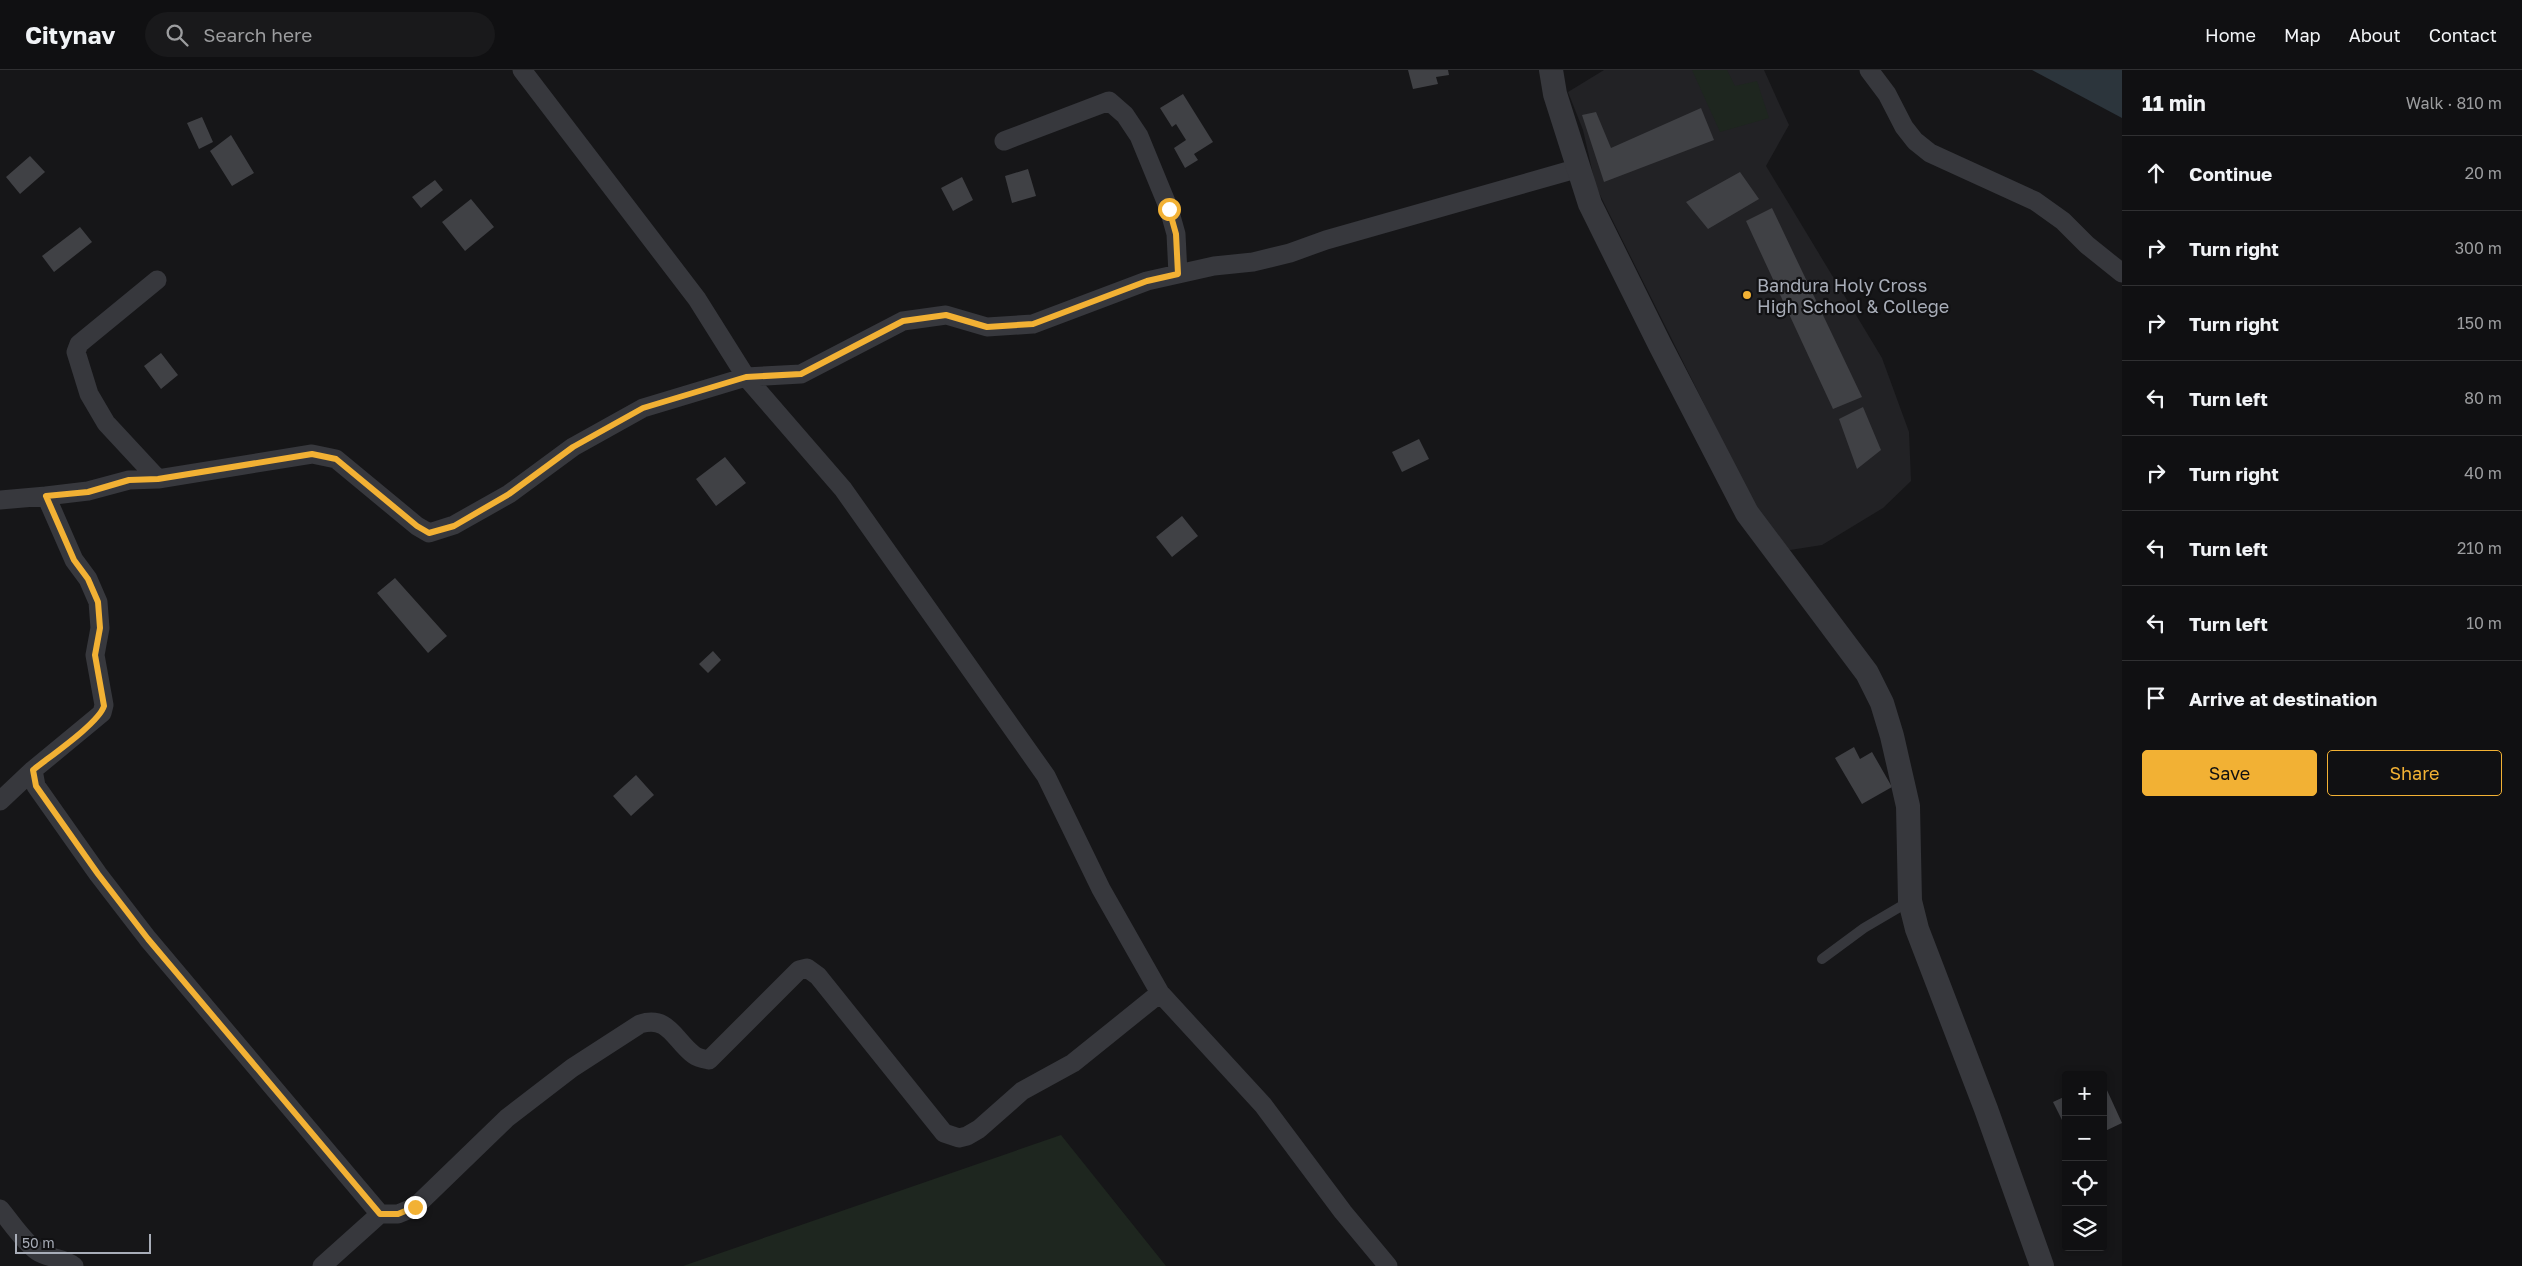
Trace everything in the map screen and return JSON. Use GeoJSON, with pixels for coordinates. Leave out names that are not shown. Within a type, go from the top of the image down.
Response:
{"type":"FeatureCollection","features":[{"type":"Feature","properties":{"kind":"street"},"geometry":{"type":"LineString","coordinates":[[522,70],[696,299],[746,377],[843,489],[1046,776],[1101,889],[1160,993],[1263,1106],[1343,1212],[1388,1266]]}},
{"type":"Feature","properties":{"kind":"street"},"geometry":{"type":"LineString","coordinates":[[1551,70],[1555,94],[1590,204],[1747,513],[1867,673],[1882,703],[1892,736],[1908,806],[1910,901],[1918,929],[1986,1109],[2042,1266]]}},
{"type":"Feature","properties":{"kind":"street"},"geometry":{"type":"LineString","coordinates":[[1868,70],[1888,94],[1904,127],[1915,141],[1930,153],[2035,201],[2063,221],[2087,245],[2122,273]]}},
{"type":"Feature","properties":{"kind":"street"},"geometry":{"type":"LineString","coordinates":[[1004,141],[1109,101],[1125,115],[1139,136],[1169,209],[1176,234],[1178,274]]}},
{"type":"Feature","properties":{"kind":"street"},"geometry":{"type":"LineString","coordinates":[[0,500],[88,492],[129,480],[158,479],[312,454],[336,459],[417,526],[429,533],[454,526],[509,494],[573,447],[643,408],[746,377],[801,374],[903,321],[946,315],[987,327],[1033,324],[1147,281],[1214,266],[1253,262],[1290,253],[1326,240],[1579,168]]}},
{"type":"Feature","properties":{"kind":"street"},"geometry":{"type":"LineString","coordinates":[[157,280],[79,344],[76,352],[89,394],[106,423],[158,479]]}},
{"type":"Feature","properties":{"kind":"street"},"geometry":{"type":"LineString","coordinates":[[0,801],[33,770],[92,723],[102,713],[104,706],[95,655],[100,628],[98,602],[88,579],[74,560],[46,496]]}},
{"type":"Feature","properties":{"kind":"street"},"geometry":{"type":"LineString","coordinates":[[33,770],[36,786],[98,874],[148,939],[380,1214]]}},
{"type":"Feature","properties":{"kind":"street"},"geometry":{"type":"LineString","coordinates":[[322,1266],[380,1214],[398,1214],[415,1207],[507,1118],[572,1068],[640,1024],[651,1021],[669,1028],[695,1056],[708,1060],[799,970],[807,968],[818,976],[944,1133],[959,1138],[979,1129],[1022,1091],[1072,1063],[1160,993]]}},
{"type":"Feature","properties":{"kind":"street"},"geometry":{"type":"LineString","coordinates":[[0,1209],[37,1251],[53,1258],[67,1260],[74,1266]]}},
{"type":"Feature","properties":{"kind":"lane"},"geometry":{"type":"LineString","coordinates":[[1822,959],[1864,928],[1910,901]]}},
{"type":"Feature","properties":{"kind":"shaded area","name":"Bandura Holy Cross High School & College"},"geometry":{"type":"Polygon","coordinates":[[[1604,70],[1764,70],[1789,125],[1766,166],[1882,358],[1909,432],[1911,481],[1883,508],[1822,545],[1790,550],[1758,527],[1719,434],[1596,187],[1583,130],[1568,92],[1604,70]]]}},
{"type":"Feature","properties":{"kind":"shaded area"},"geometry":{"type":"Polygon","coordinates":[[[1692,70],[1727,70],[1735,86],[1757,81],[1769,118],[1720,132],[1692,70]]]}},
{"type":"Feature","properties":{"kind":"shaded area"},"geometry":{"type":"Polygon","coordinates":[[[2032,70],[2122,70],[2122,118],[2032,70]]]}},
{"type":"Feature","properties":{"kind":"shaded area"},"geometry":{"type":"Polygon","coordinates":[[[1061,1135],[1166,1266],[683,1266],[1061,1135]]]}},
{"type":"Feature","properties":{"kind":"building"},"geometry":{"type":"Polygon","coordinates":[[[1408,70],[1448,70],[1449,75],[1436,77],[1438,84],[1413,89],[1408,70]]]}},
{"type":"Feature","properties":{"kind":"building"},"geometry":{"type":"Polygon","coordinates":[[[1183,94],[1213,142],[1194,154],[1198,160],[1185,168],[1174,148],[1186,140],[1176,124],[1172,127],[1160,108],[1183,94]]]}},
{"type":"Feature","properties":{"kind":"building"},"geometry":{"type":"Polygon","coordinates":[[[1701,108],[1714,140],[1604,182],[1582,115],[1596,112],[1611,148],[1701,108]]]}},
{"type":"Feature","properties":{"kind":"building"},"geometry":{"type":"Polygon","coordinates":[[[202,117],[213,142],[199,149],[187,123],[202,117]]]}},
{"type":"Feature","properties":{"kind":"building"},"geometry":{"type":"Polygon","coordinates":[[[231,135],[254,173],[232,186],[210,151],[231,135]]]}},
{"type":"Feature","properties":{"kind":"building"},"geometry":{"type":"Polygon","coordinates":[[[30,156],[45,172],[20,194],[6,177],[30,156]]]}},
{"type":"Feature","properties":{"kind":"building"},"geometry":{"type":"Polygon","coordinates":[[[1028,169],[1036,196],[1012,203],[1005,176],[1028,169]]]}},
{"type":"Feature","properties":{"kind":"building"},"geometry":{"type":"Polygon","coordinates":[[[1740,172],[1759,199],[1708,229],[1686,202],[1740,172]]]}},
{"type":"Feature","properties":{"kind":"building"},"geometry":{"type":"Polygon","coordinates":[[[962,177],[973,200],[953,211],[941,188],[962,177]]]}},
{"type":"Feature","properties":{"kind":"building"},"geometry":{"type":"Polygon","coordinates":[[[435,180],[443,190],[421,208],[412,197],[435,180]]]}},
{"type":"Feature","properties":{"kind":"building"},"geometry":{"type":"Polygon","coordinates":[[[471,199],[494,227],[465,251],[442,222],[471,199]]]}},
{"type":"Feature","properties":{"kind":"building"},"geometry":{"type":"Polygon","coordinates":[[[1772,208],[1862,397],[1833,409],[1746,221],[1772,208]]]}},
{"type":"Feature","properties":{"kind":"building"},"geometry":{"type":"Polygon","coordinates":[[[80,227],[92,242],[54,272],[42,256],[80,227]]]}},
{"type":"Feature","properties":{"kind":"building"},"geometry":{"type":"Polygon","coordinates":[[[161,353],[178,375],[161,389],[144,366],[161,353]]]}},
{"type":"Feature","properties":{"kind":"building"},"geometry":{"type":"Polygon","coordinates":[[[1863,407],[1881,450],[1857,469],[1839,419],[1863,407]]]}},
{"type":"Feature","properties":{"kind":"building"},"geometry":{"type":"Polygon","coordinates":[[[1419,439],[1429,459],[1402,472],[1392,452],[1419,439]]]}},
{"type":"Feature","properties":{"kind":"building"},"geometry":{"type":"Polygon","coordinates":[[[725,457],[746,483],[716,506],[696,479],[725,457]]]}},
{"type":"Feature","properties":{"kind":"building"},"geometry":{"type":"Polygon","coordinates":[[[1182,516],[1198,536],[1172,557],[1156,537],[1182,516]]]}},
{"type":"Feature","properties":{"kind":"building"},"geometry":{"type":"Polygon","coordinates":[[[395,578],[447,636],[428,653],[377,593],[395,578]]]}},
{"type":"Feature","properties":{"kind":"building"},"geometry":{"type":"Polygon","coordinates":[[[713,651],[721,660],[708,673],[699,664],[713,651]]]}},
{"type":"Feature","properties":{"kind":"building"},"geometry":{"type":"Polygon","coordinates":[[[1854,747],[1860,759],[1872,752],[1892,787],[1862,804],[1835,758],[1854,747]]]}},
{"type":"Feature","properties":{"kind":"building"},"geometry":{"type":"Polygon","coordinates":[[[636,775],[654,795],[631,816],[613,796],[636,775]]]}},
{"type":"Feature","properties":{"kind":"building"},"geometry":{"type":"Polygon","coordinates":[[[2107,1090],[2122,1123],[2107,1130],[2107,1090]]]}},
{"type":"Feature","properties":{"kind":"building"},"geometry":{"type":"Polygon","coordinates":[[[2062,1098],[2062,1120],[2053,1102],[2062,1098]]]}},
{"type":"Feature","properties":{"kind":"place","name":"Bandura Holy Cross High School & College"},"geometry":{"type":"Point","coordinates":[1747,295]}},
{"type":"Feature","properties":{"kind":"route"},"geometry":{"type":"LineString","coordinates":[[415,1207],[398,1214],[380,1214],[148,939],[98,874],[36,786],[33,770],[92,723],[102,713],[104,706],[95,655],[100,628],[98,602],[88,579],[74,560],[46,496],[88,492],[129,480],[158,479],[312,454],[336,459],[417,526],[429,533],[454,526],[509,494],[573,447],[643,408],[746,377],[801,374],[903,321],[946,315],[987,327],[1033,324],[1147,281],[1178,274],[1176,234],[1169,209]]}}]}
